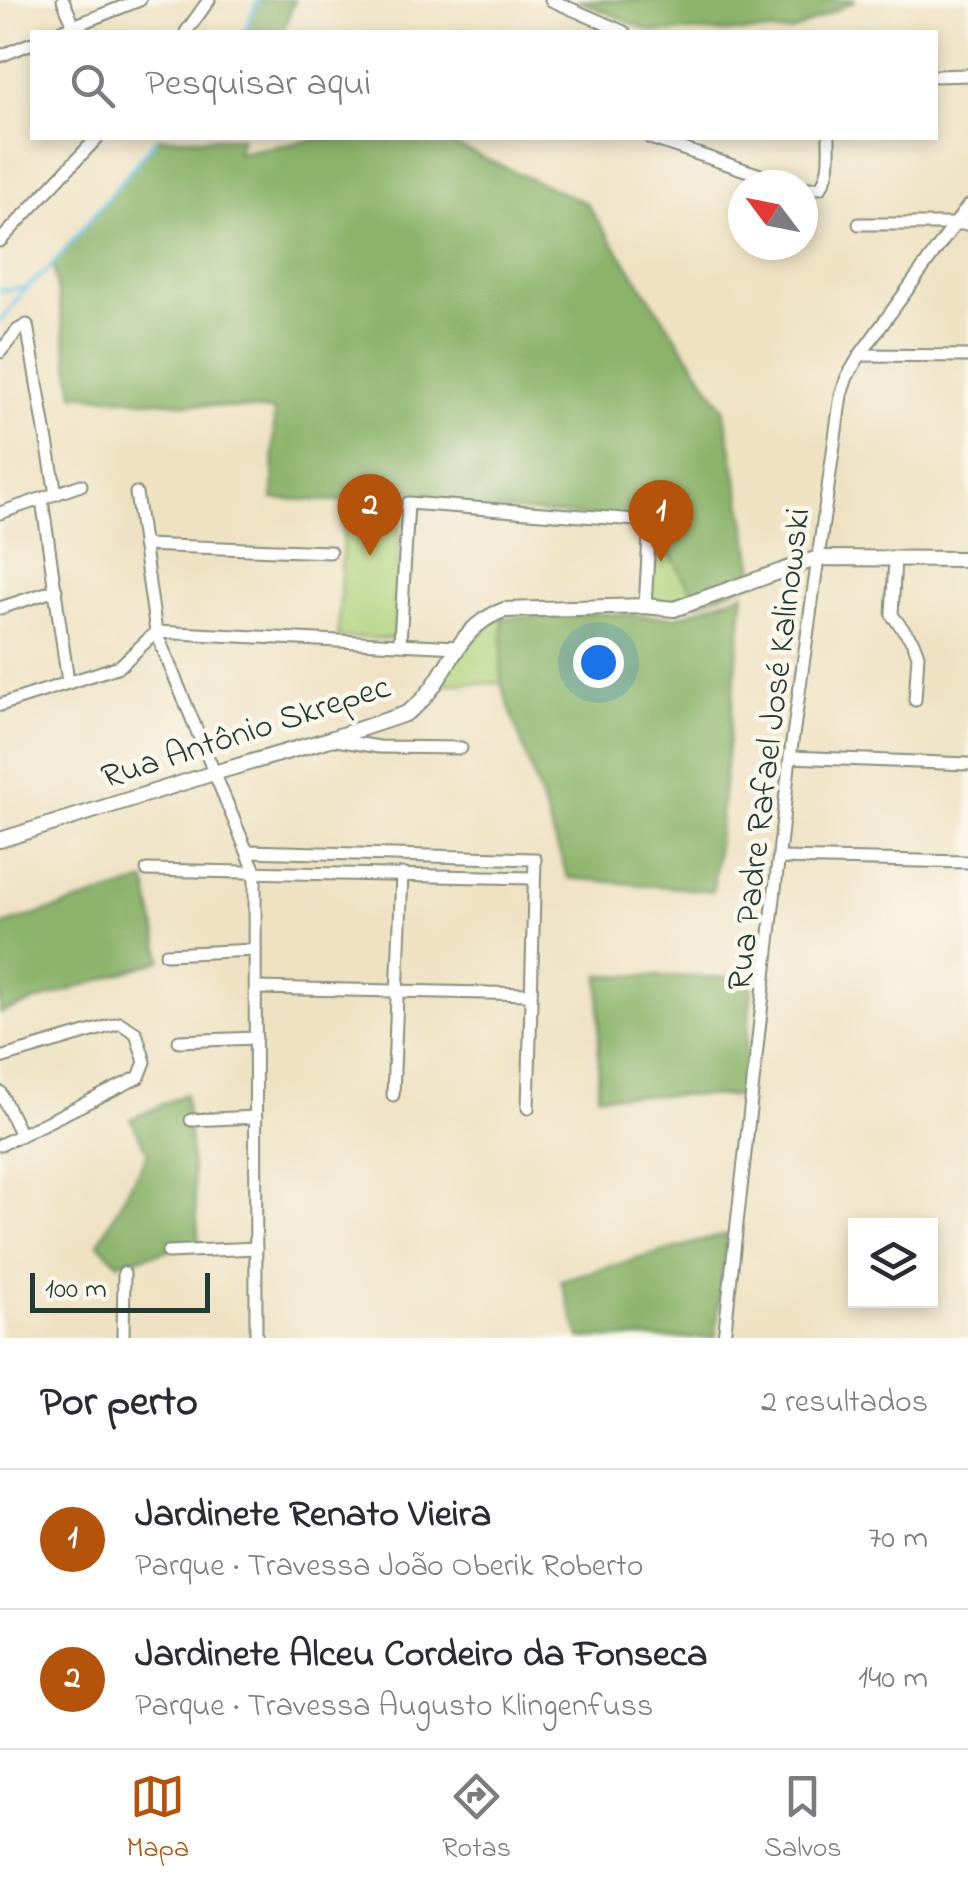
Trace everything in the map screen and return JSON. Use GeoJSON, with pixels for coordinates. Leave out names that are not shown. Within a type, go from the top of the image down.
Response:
{"type":"FeatureCollection","features":[{"type":"Feature","properties":{"kind":"street"},"geometry":{"type":"LineString","coordinates":[[63,0],[74,26]]}},
{"type":"Feature","properties":{"kind":"street"},"geometry":{"type":"LineString","coordinates":[[63,30],[140,0]]}},
{"type":"Feature","properties":{"kind":"street"},"geometry":{"type":"LineString","coordinates":[[187,30],[208,0]]}},
{"type":"Feature","properties":{"kind":"street"},"geometry":{"type":"LineString","coordinates":[[551,0],[619,30]]}},
{"type":"Feature","properties":{"kind":"street"},"geometry":{"type":"LineString","coordinates":[[0,56],[30,44]]}},
{"type":"Feature","properties":{"kind":"street"},"geometry":{"type":"LineString","coordinates":[[938,76],[968,74]]}},
{"type":"Feature","properties":{"kind":"street"},"geometry":{"type":"LineString","coordinates":[[0,241],[95,140]]}},
{"type":"Feature","properties":{"kind":"street"},"geometry":{"type":"LineString","coordinates":[[656,140],[745,170]]}},
{"type":"Feature","properties":{"kind":"street"},"geometry":{"type":"LineString","coordinates":[[818,188],[829,170],[830,140]]}},
{"type":"Feature","properties":{"kind":"street","name":"Rua Padre Rafael José Kalinowski"},"geometry":{"type":"LineString","coordinates":[[724,1338],[790,756],[842,395],[860,355],[962,225],[968,206]]}},
{"type":"Feature","properties":{"kind":"street"},"geometry":{"type":"LineString","coordinates":[[859,224],[962,225]]}},
{"type":"Feature","properties":{"kind":"street"},"geometry":{"type":"LineString","coordinates":[[0,352],[27,325],[56,494]]}},
{"type":"Feature","properties":{"kind":"street"},"geometry":{"type":"LineString","coordinates":[[860,355],[968,356]]}},
{"type":"Feature","properties":{"kind":"street"},"geometry":{"type":"LineString","coordinates":[[0,513],[82,485]]}},
{"type":"Feature","properties":{"kind":"street"},"geometry":{"type":"LineString","coordinates":[[136,493],[156,632],[255,871],[256,1338]]}},
{"type":"Feature","properties":{"kind":"street"},"geometry":{"type":"LineString","coordinates":[[42,499],[68,682]]}},
{"type":"Feature","properties":{"kind":"street"},"geometry":{"type":"LineString","coordinates":[[400,644],[408,504],[650,521],[644,606]]}},
{"type":"Feature","properties":{"kind":"street"},"geometry":{"type":"LineString","coordinates":[[143,545],[330,552]]}},
{"type":"Feature","properties":{"kind":"street"},"geometry":{"type":"LineString","coordinates":[[818,558],[968,559]]}},
{"type":"Feature","properties":{"kind":"street","name":"Rua Antônio Skrepec"},"geometry":{"type":"LineString","coordinates":[[0,840],[396,718],[413,709],[427,693],[467,633],[504,610],[644,606],[674,609],[818,558]]}},
{"type":"Feature","properties":{"kind":"street"},"geometry":{"type":"LineString","coordinates":[[896,558],[892,615],[918,655],[915,700]]}},
{"type":"Feature","properties":{"kind":"street"},"geometry":{"type":"LineString","coordinates":[[0,608],[56,590]]}},
{"type":"Feature","properties":{"kind":"street"},"geometry":{"type":"LineString","coordinates":[[0,705],[120,666],[156,632],[458,647]]}},
{"type":"Feature","properties":{"kind":"street"},"geometry":{"type":"LineString","coordinates":[[330,740],[379,747],[461,748]]}},
{"type":"Feature","properties":{"kind":"street"},"geometry":{"type":"LineString","coordinates":[[790,756],[968,764]]}},
{"type":"Feature","properties":{"kind":"street"},"geometry":{"type":"LineString","coordinates":[[247,851],[535,859],[528,1108]]}},
{"type":"Feature","properties":{"kind":"street"},"geometry":{"type":"LineString","coordinates":[[345,854],[345,873]]}},
{"type":"Feature","properties":{"kind":"street"},"geometry":{"type":"LineString","coordinates":[[779,858],[968,862]]}},
{"type":"Feature","properties":{"kind":"street"},"geometry":{"type":"LineString","coordinates":[[147,870],[534,878]]}},
{"type":"Feature","properties":{"kind":"street"},"geometry":{"type":"LineString","coordinates":[[393,1095],[402,874]]}},
{"type":"Feature","properties":{"kind":"street"},"geometry":{"type":"LineString","coordinates":[[166,954],[256,950]]}},
{"type":"Feature","properties":{"kind":"street"},"geometry":{"type":"LineString","coordinates":[[256,988],[530,994]]}},
{"type":"Feature","properties":{"kind":"street"},"geometry":{"type":"LineString","coordinates":[[0,1058],[120,1023],[136,1033],[146,1062],[139,1077],[0,1144]]}},
{"type":"Feature","properties":{"kind":"street"},"geometry":{"type":"LineString","coordinates":[[179,1041],[256,1038]]}},
{"type":"Feature","properties":{"kind":"street"},"geometry":{"type":"LineString","coordinates":[[0,1092],[21,1134]]}},
{"type":"Feature","properties":{"kind":"street"},"geometry":{"type":"LineString","coordinates":[[191,1120],[256,1117]]}},
{"type":"Feature","properties":{"kind":"street"},"geometry":{"type":"LineString","coordinates":[[168,1252],[256,1248]]}},
{"type":"Feature","properties":{"kind":"street"},"geometry":{"type":"LineString","coordinates":[[123,1338],[124,1273]]}},
{"type":"Feature","properties":{"kind":"green space"},"geometry":{"type":"Polygon","coordinates":[[[258,0],[295,0],[283,30],[245,30],[258,0]]]}},
{"type":"Feature","properties":{"kind":"green space"},"geometry":{"type":"Polygon","coordinates":[[[577,0],[856,0],[796,30],[647,30],[577,0]]]}},
{"type":"Feature","properties":{"kind":"green space"},"geometry":{"type":"Polygon","coordinates":[[[155,140],[241,140],[237,153],[312,140],[443,140],[586,203],[724,408],[756,581],[699,602],[649,521],[408,503],[273,499],[274,411],[74,394],[53,264],[155,140]]]}},
{"type":"Feature","properties":{"kind":"green space"},"geometry":{"type":"Polygon","coordinates":[[[345,501],[402,503],[394,639],[338,637],[345,501]]]}},
{"type":"Feature","properties":{"kind":"green space"},"geometry":{"type":"Polygon","coordinates":[[[650,521],[699,602],[645,606],[650,521]]]}},
{"type":"Feature","properties":{"kind":"green space"},"geometry":{"type":"Polygon","coordinates":[[[744,593],[713,891],[568,878],[501,683],[503,618],[590,613],[676,617],[744,593]]]}},
{"type":"Feature","properties":{"kind":"green space"},"geometry":{"type":"Polygon","coordinates":[[[504,612],[501,683],[438,684],[464,646],[504,612]]]}},
{"type":"Feature","properties":{"kind":"green space"},"geometry":{"type":"Polygon","coordinates":[[[146,881],[162,960],[0,1013],[0,926],[146,881]]]}},
{"type":"Feature","properties":{"kind":"green space"},"geometry":{"type":"Polygon","coordinates":[[[600,975],[753,978],[741,1096],[598,1095],[600,975]]]}},
{"type":"Feature","properties":{"kind":"green space"},"geometry":{"type":"Polygon","coordinates":[[[185,1094],[199,1243],[118,1263],[98,1244],[148,1153],[131,1119],[185,1094]]]}},
{"type":"Feature","properties":{"kind":"green space"},"geometry":{"type":"Polygon","coordinates":[[[727,1234],[715,1338],[580,1338],[561,1280],[727,1234]]]}},
{"type":"Feature","properties":{"kind":"waterway"},"geometry":{"type":"LineString","coordinates":[[245,30],[258,0]]}},
{"type":"Feature","properties":{"kind":"waterway"},"geometry":{"type":"LineString","coordinates":[[0,320],[47,271],[155,140]]}},
{"type":"Feature","properties":{"kind":"waterway"},"geometry":{"type":"LineString","coordinates":[[0,290],[25,288]]}},
{"type":"Feature","properties":{"kind":"place","name":"Jardinete Alceu Cordeiro da Fonseca"},"geometry":{"type":"Point","coordinates":[370,556]}},
{"type":"Feature","properties":{"kind":"place","name":"Jardinete Renato Vieira"},"geometry":{"type":"Point","coordinates":[661,562]}}]}
